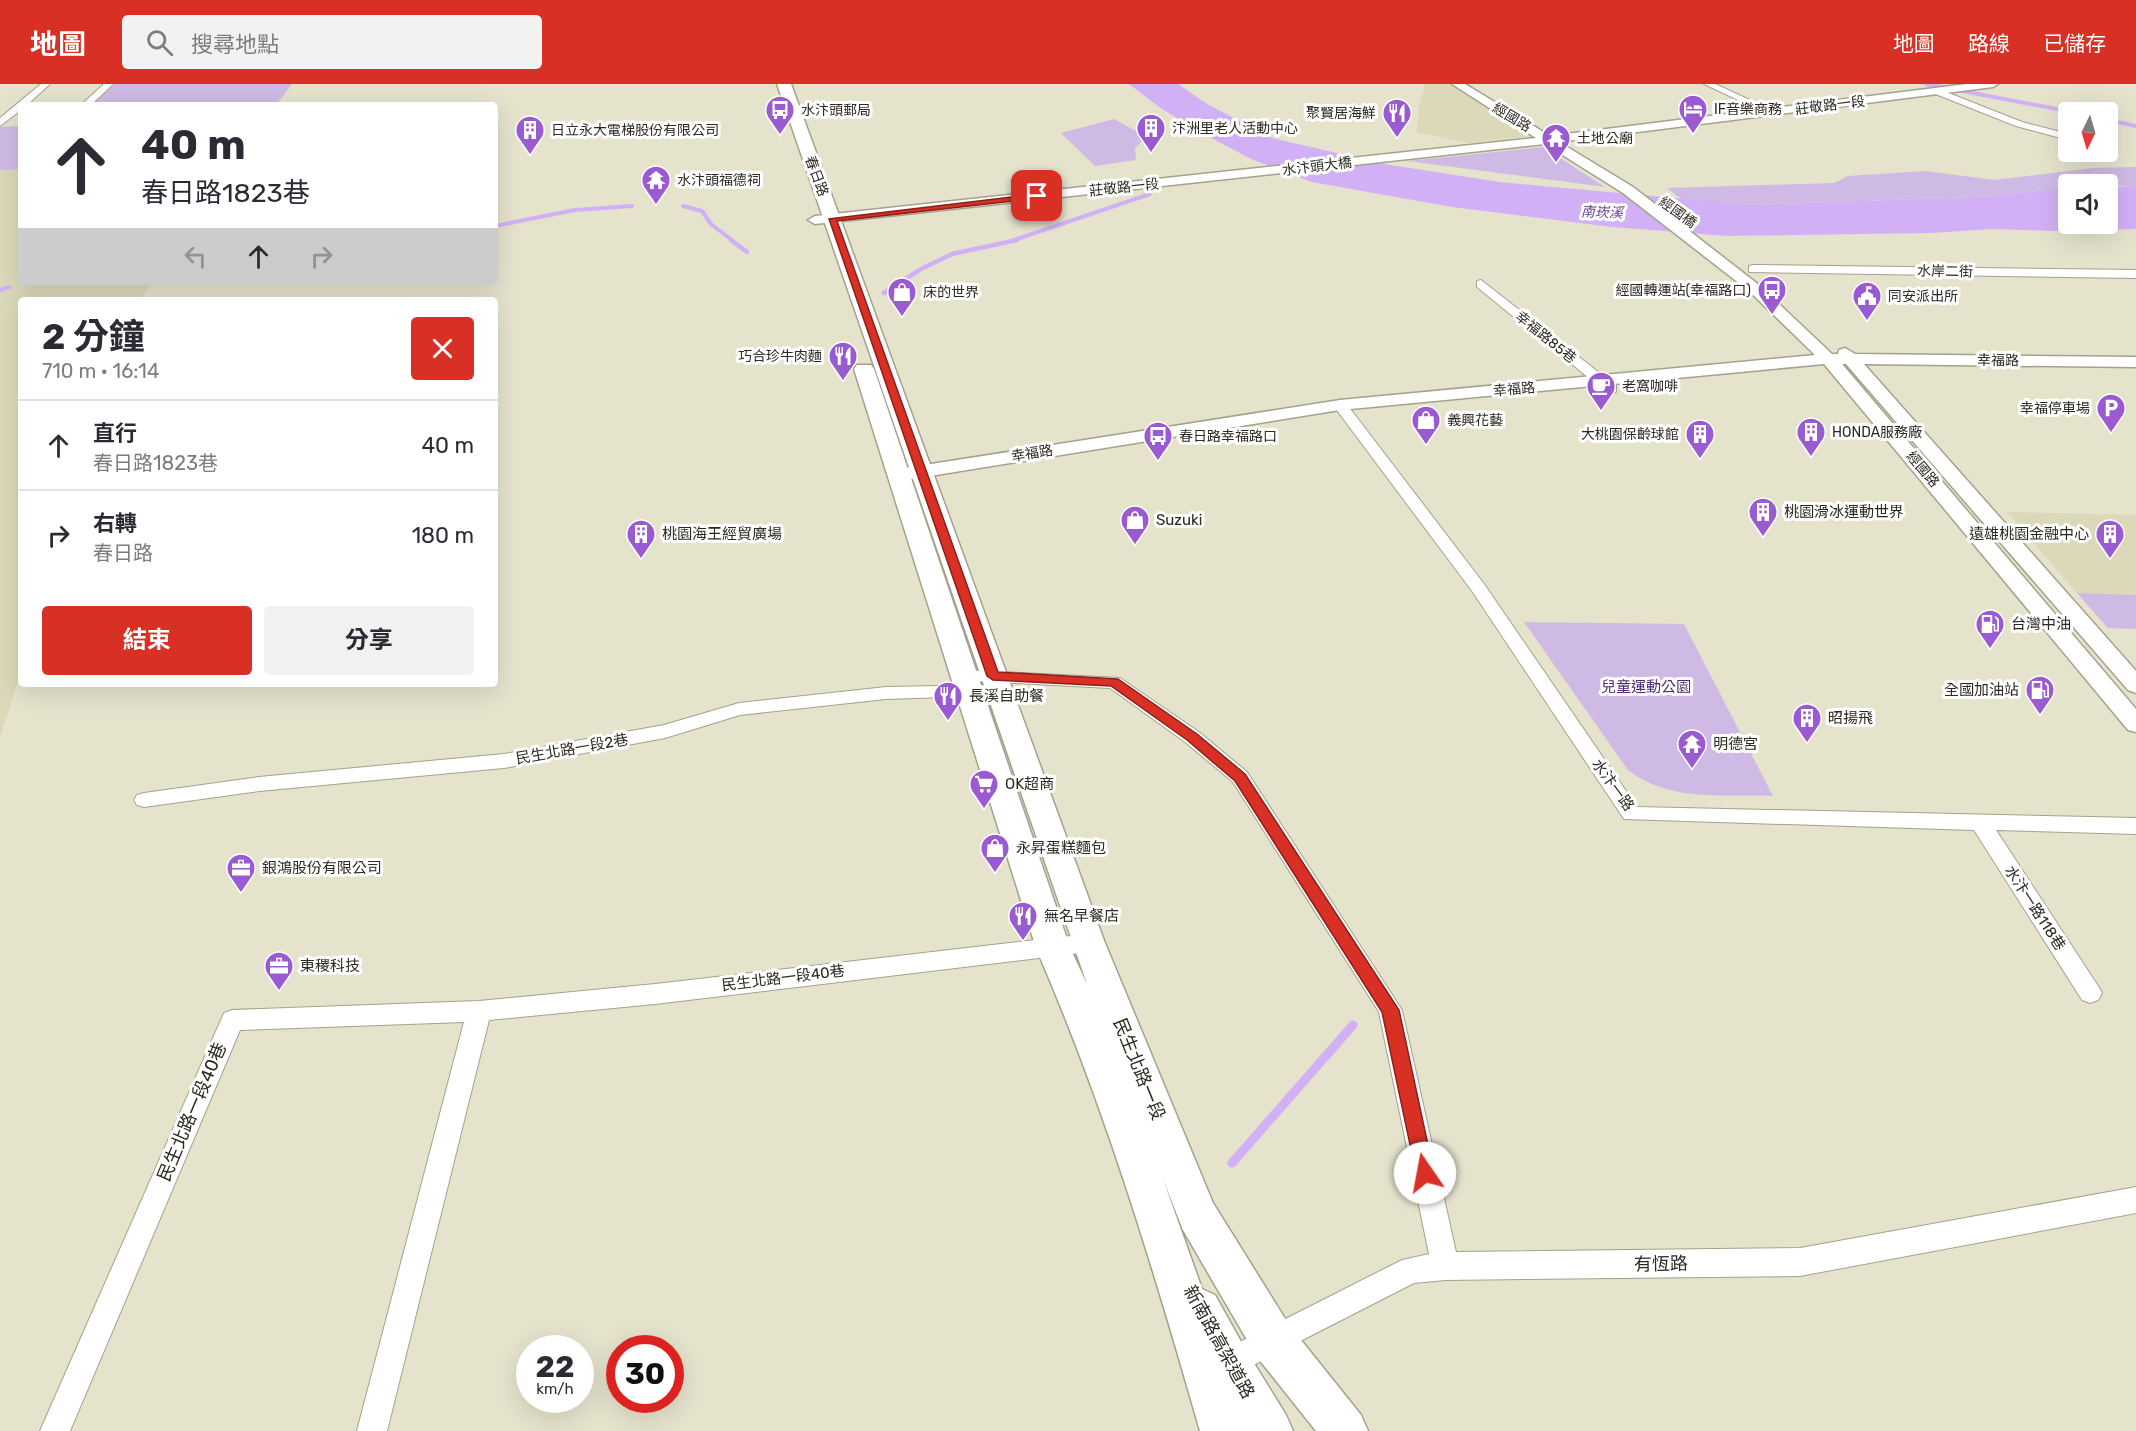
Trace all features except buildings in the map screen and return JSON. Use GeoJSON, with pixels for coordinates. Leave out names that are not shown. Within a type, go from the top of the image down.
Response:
{"type":"FeatureCollection","features":[{"type":"Feature","properties":{"kind":"main road","name":"春日路"},"geometry":{"type":"LineString","coordinates":[[769,84],[824,220]]}},
{"type":"Feature","properties":{"kind":"main road","name":"春日路"},"geometry":{"type":"LineString","coordinates":[[783,84],[824,220],[980,683]]}},
{"type":"Feature","properties":{"kind":"main road","name":"民生北路一段"},"geometry":{"type":"LineString","coordinates":[[980,683],[1070,946],[1198,1216],[1273,1341],[1345,1431]]}},
{"type":"Feature","properties":{"kind":"main road","name":"民生北路一段"},"geometry":{"type":"LineString","coordinates":[[1070,946],[1086,1022],[1169,1251]]}},
{"type":"Feature","properties":{"kind":"main road","name":"新南路高架道路"},"geometry":{"type":"LineString","coordinates":[[1169,1251],[1217,1369],[1270,1431]]}},
{"type":"Feature","properties":{"kind":"main road"},"geometry":{"type":"LineString","coordinates":[[1217,1369],[1223,1431]]}},
{"type":"Feature","properties":{"kind":"street"},"geometry":{"type":"LineString","coordinates":[[25,102],[46,84]]}},
{"type":"Feature","properties":{"kind":"street"},"geometry":{"type":"LineString","coordinates":[[89,102],[109,84]]}},
{"type":"Feature","properties":{"kind":"street","name":"經國路"},"geometry":{"type":"LineString","coordinates":[[1458,84],[1628,190]]}},
{"type":"Feature","properties":{"kind":"street","name":"經國路"},"geometry":{"type":"LineString","coordinates":[[1475,84],[1644,188]]}},
{"type":"Feature","properties":{"kind":"street"},"geometry":{"type":"LineString","coordinates":[[1708,84],[1771,112]]}},
{"type":"Feature","properties":{"kind":"street","name":"莊敬路一段"},"geometry":{"type":"LineString","coordinates":[[1380,158],[1549,140],[1994,84]]}},
{"type":"Feature","properties":{"kind":"street"},"geometry":{"type":"LineString","coordinates":[[1940,91],[2019,124],[2058,134]]}},
{"type":"Feature","properties":{"kind":"street"},"geometry":{"type":"LineString","coordinates":[[0,123],[18,108]]}},
{"type":"Feature","properties":{"kind":"street","name":"水汴頭大橋"},"geometry":{"type":"LineString","coordinates":[[1254,173],[1380,158]]}},
{"type":"Feature","properties":{"kind":"street","name":"莊敬路一段"},"geometry":{"type":"LineString","coordinates":[[824,220],[1254,173]]}},
{"type":"Feature","properties":{"kind":"street","name":"經國橋"},"geometry":{"type":"LineString","coordinates":[[1644,188],[1753,269]]}},
{"type":"Feature","properties":{"kind":"street","name":"經國橋"},"geometry":{"type":"LineString","coordinates":[[1628,190],[1689,236]]}},
{"type":"Feature","properties":{"kind":"street","name":"經國路"},"geometry":{"type":"LineString","coordinates":[[1689,236],[1843,359],[2136,685]]}},
{"type":"Feature","properties":{"kind":"street"},"geometry":{"type":"LineString","coordinates":[[1753,269],[1814,324]]}},
{"type":"Feature","properties":{"kind":"street","name":"水岸二街"},"geometry":{"type":"LineString","coordinates":[[1753,269],[2136,274]]}},
{"type":"Feature","properties":{"kind":"street","name":"幸福路85巷"},"geometry":{"type":"LineString","coordinates":[[1481,284],[1605,385]]}},
{"type":"Feature","properties":{"kind":"street","name":"經國路"},"geometry":{"type":"LineString","coordinates":[[1843,359],[2136,724]]}},
{"type":"Feature","properties":{"kind":"street","name":"幸福路"},"geometry":{"type":"LineString","coordinates":[[910,477],[1344,411],[1843,359],[2136,362]]}},
{"type":"Feature","properties":{"kind":"street","name":"幸福路"},"geometry":{"type":"LineString","coordinates":[[1843,359],[2136,371]]}},
{"type":"Feature","properties":{"kind":"street","name":"水汴一路"},"geometry":{"type":"LineString","coordinates":[[1344,411],[1478,588],[1631,814],[2136,826]]}},
{"type":"Feature","properties":{"kind":"street","name":"民生北路一段2巷"},"geometry":{"type":"LineString","coordinates":[[144,800],[260,784],[504,761],[624,740],[739,709],[980,683],[1114,682],[1192,737],[1240,777],[1390,1010],[1445,1266]]}},
{"type":"Feature","properties":{"kind":"street","name":"水汴一路118巷"},"geometry":{"type":"LineString","coordinates":[[1980,823],[2090,993]]}},
{"type":"Feature","properties":{"kind":"street","name":"民生北路一段40巷"},"geometry":{"type":"LineString","coordinates":[[55,1431],[232,1020],[479,1011],[655,994],[1070,946]]}},
{"type":"Feature","properties":{"kind":"street"},"geometry":{"type":"LineString","coordinates":[[372,1431],[479,1011]]}},
{"type":"Feature","properties":{"kind":"street","name":"有恆路"},"geometry":{"type":"LineString","coordinates":[[1217,1369],[1412,1270],[1445,1266],[1800,1262],[2136,1200]]}},
{"type":"Feature","properties":{"kind":"shaded area"},"geometry":{"type":"Polygon","coordinates":[[[1425,84],[1448,84],[1532,136],[1467,143],[1417,132],[1419,106],[1425,84]]]}},
{"type":"Feature","properties":{"kind":"shaded area"},"geometry":{"type":"Polygon","coordinates":[[[18,169],[18,285],[150,285],[142,297],[18,297],[18,681],[0,737],[0,170],[18,169]]]}},
{"type":"Feature","properties":{"kind":"shaded area"},"geometry":{"type":"Polygon","coordinates":[[[2007,512],[2136,515],[2136,595],[2077,593],[2007,512]]]}},
{"type":"Feature","properties":{"kind":"green space"},"geometry":{"type":"Polygon","coordinates":[[[115,84],[292,84],[278,102],[95,102],[115,84]]]}},
{"type":"Feature","properties":{"kind":"green space"},"geometry":{"type":"Polygon","coordinates":[[[1114,119],[1147,137],[1135,148],[1136,160],[1095,166],[1061,133],[1114,119]]]}},
{"type":"Feature","properties":{"kind":"green space"},"geometry":{"type":"Polygon","coordinates":[[[18,126],[18,169],[0,170],[0,127],[18,126]]]}},
{"type":"Feature","properties":{"kind":"green space"},"geometry":{"type":"Polygon","coordinates":[[[1543,147],[1605,187],[1408,161],[1543,147]]]}},
{"type":"Feature","properties":{"kind":"green space"},"geometry":{"type":"Polygon","coordinates":[[[2136,167],[2136,186],[2118,185],[2118,174],[2058,174],[2058,189],[1975,197],[1750,205],[1682,200],[1667,188],[1834,183],[1848,176],[1925,171],[1995,180],[2092,168],[2136,167]]]}},
{"type":"Feature","properties":{"kind":"green space"},"geometry":{"type":"Polygon","coordinates":[[[2077,593],[2136,595],[2136,629],[2108,628],[2077,593]]]}},
{"type":"Feature","properties":{"kind":"green space","name":"兒童運動公園"},"geometry":{"type":"Polygon","coordinates":[[[1524,622],[1684,624],[1773,796],[1679,792],[1644,780],[1628,770],[1524,622]]]}},
{"type":"Feature","properties":{"kind":"water","name":"南崁溪"},"geometry":{"type":"Polygon","coordinates":[[[1129,84],[1178,84],[1207,104],[1272,138],[1384,164],[1500,182],[1750,205],[1975,197],[2058,189],[2058,231],[1991,229],[1931,233],[1728,236],[1612,227],[1452,207],[1312,182],[1251,159],[1159,107],[1129,84]]]}},
{"type":"Feature","properties":{"kind":"water"},"geometry":{"type":"Polygon","coordinates":[[[2136,186],[2136,229],[2118,229],[2118,187],[2136,186]]]}},
{"type":"Feature","properties":{"kind":"waterway"},"geometry":{"type":"LineString","coordinates":[[1926,84],[2058,109]]}},
{"type":"Feature","properties":{"kind":"waterway"},"geometry":{"type":"LineString","coordinates":[[2118,122],[2136,126]]}},
{"type":"Feature","properties":{"kind":"waterway"},"geometry":{"type":"LineString","coordinates":[[1011,241],[1150,194]]}},
{"type":"Feature","properties":{"kind":"waterway"},"geometry":{"type":"LineString","coordinates":[[498,225],[575,210],[632,206]]}},
{"type":"Feature","properties":{"kind":"waterway"},"geometry":{"type":"LineString","coordinates":[[683,206],[702,211],[711,224],[733,241]]}},
{"type":"Feature","properties":{"kind":"waterway"},"geometry":{"type":"LineString","coordinates":[[731,240],[747,252]]}},
{"type":"Feature","properties":{"kind":"waterway"},"geometry":{"type":"LineString","coordinates":[[884,293],[921,269],[952,254],[1017,240]]}},
{"type":"Feature","properties":{"kind":"waterway"},"geometry":{"type":"LineString","coordinates":[[0,290],[9,287]]}},
{"type":"Feature","properties":{"kind":"waterway"},"geometry":{"type":"LineString","coordinates":[[1232,1163],[1353,1025]]}},
{"type":"Feature","properties":{"kind":"place","name":"IF音樂商務"},"geometry":{"type":"Point","coordinates":[1693,134]}},
{"type":"Feature","properties":{"kind":"place","name":"水汴頭郵局"},"geometry":{"type":"Point","coordinates":[780,136]}},
{"type":"Feature","properties":{"kind":"place","name":"聚賢居海鮮"},"geometry":{"type":"Point","coordinates":[1397,138]}},
{"type":"Feature","properties":{"kind":"place","name":"汴洲里老人活動中心"},"geometry":{"type":"Point","coordinates":[1151,154]}},
{"type":"Feature","properties":{"kind":"place","name":"日立永大電梯股份有限公司"},"geometry":{"type":"Point","coordinates":[530,156]}},
{"type":"Feature","properties":{"kind":"place","name":"土地公廟"},"geometry":{"type":"Point","coordinates":[1556,164]}},
{"type":"Feature","properties":{"kind":"place","name":"水汴頭福德祠"},"geometry":{"type":"Point","coordinates":[656,206]}},
{"type":"Feature","properties":{"kind":"place","name":"經國轉運站(幸福路口)"},"geometry":{"type":"Point","coordinates":[1772,316]}},
{"type":"Feature","properties":{"kind":"place","name":"床的世界"},"geometry":{"type":"Point","coordinates":[902,318]}},
{"type":"Feature","properties":{"kind":"place","name":"同安派出所"},"geometry":{"type":"Point","coordinates":[1867,322]}},
{"type":"Feature","properties":{"kind":"place","name":"巧合珍牛肉麵"},"geometry":{"type":"Point","coordinates":[843,382]}},
{"type":"Feature","properties":{"kind":"place","name":"老窩咖啡"},"geometry":{"type":"Point","coordinates":[1601,412]}},
{"type":"Feature","properties":{"kind":"place","name":"幸福停車場"},"geometry":{"type":"Point","coordinates":[2111,434]}},
{"type":"Feature","properties":{"kind":"place","name":"義興花藝"},"geometry":{"type":"Point","coordinates":[1426,446]}},
{"type":"Feature","properties":{"kind":"place","name":"HONDA服務廠"},"geometry":{"type":"Point","coordinates":[1811,458]}},
{"type":"Feature","properties":{"kind":"place","name":"大桃園保齡球館"},"geometry":{"type":"Point","coordinates":[1700,460]}},
{"type":"Feature","properties":{"kind":"place","name":"春日路幸福路口"},"geometry":{"type":"Point","coordinates":[1158,462]}},
{"type":"Feature","properties":{"kind":"place","name":"桃園滑冰運動世界"},"geometry":{"type":"Point","coordinates":[1763,538]}},
{"type":"Feature","properties":{"kind":"place","name":"Suzuki"},"geometry":{"type":"Point","coordinates":[1135,546]}},
{"type":"Feature","properties":{"kind":"place","name":"桃園海王經貿廣場"},"geometry":{"type":"Point","coordinates":[641,560]}},
{"type":"Feature","properties":{"kind":"place","name":"遠雄桃園金融中心"},"geometry":{"type":"Point","coordinates":[2110,560]}},
{"type":"Feature","properties":{"kind":"place","name":"台灣中油"},"geometry":{"type":"Point","coordinates":[1990,650]}},
{"type":"Feature","properties":{"kind":"place","name":"全國加油站"},"geometry":{"type":"Point","coordinates":[2040,716]}},
{"type":"Feature","properties":{"kind":"place","name":"長溪自助餐"},"geometry":{"type":"Point","coordinates":[948,722]}},
{"type":"Feature","properties":{"kind":"place","name":"昭揚飛"},"geometry":{"type":"Point","coordinates":[1807,744]}},
{"type":"Feature","properties":{"kind":"place","name":"明德宮"},"geometry":{"type":"Point","coordinates":[1692,770]}},
{"type":"Feature","properties":{"kind":"place","name":"OK超商"},"geometry":{"type":"Point","coordinates":[984,810]}},
{"type":"Feature","properties":{"kind":"place","name":"永昇蛋糕麵包"},"geometry":{"type":"Point","coordinates":[995,874]}},
{"type":"Feature","properties":{"kind":"place","name":"銀鴻股份有限公司"},"geometry":{"type":"Point","coordinates":[241,894]}},
{"type":"Feature","properties":{"kind":"place","name":"無名早餐店"},"geometry":{"type":"Point","coordinates":[1023,942]}},
{"type":"Feature","properties":{"kind":"place","name":"東稷科技"},"geometry":{"type":"Point","coordinates":[279,992]}},
{"type":"Feature","properties":{"kind":"route"},"geometry":{"type":"LineString","coordinates":[[1037,196],[833,219],[993,676],[1114,682],[1192,737],[1240,777],[1390,1010],[1425,1173]]}}]}
